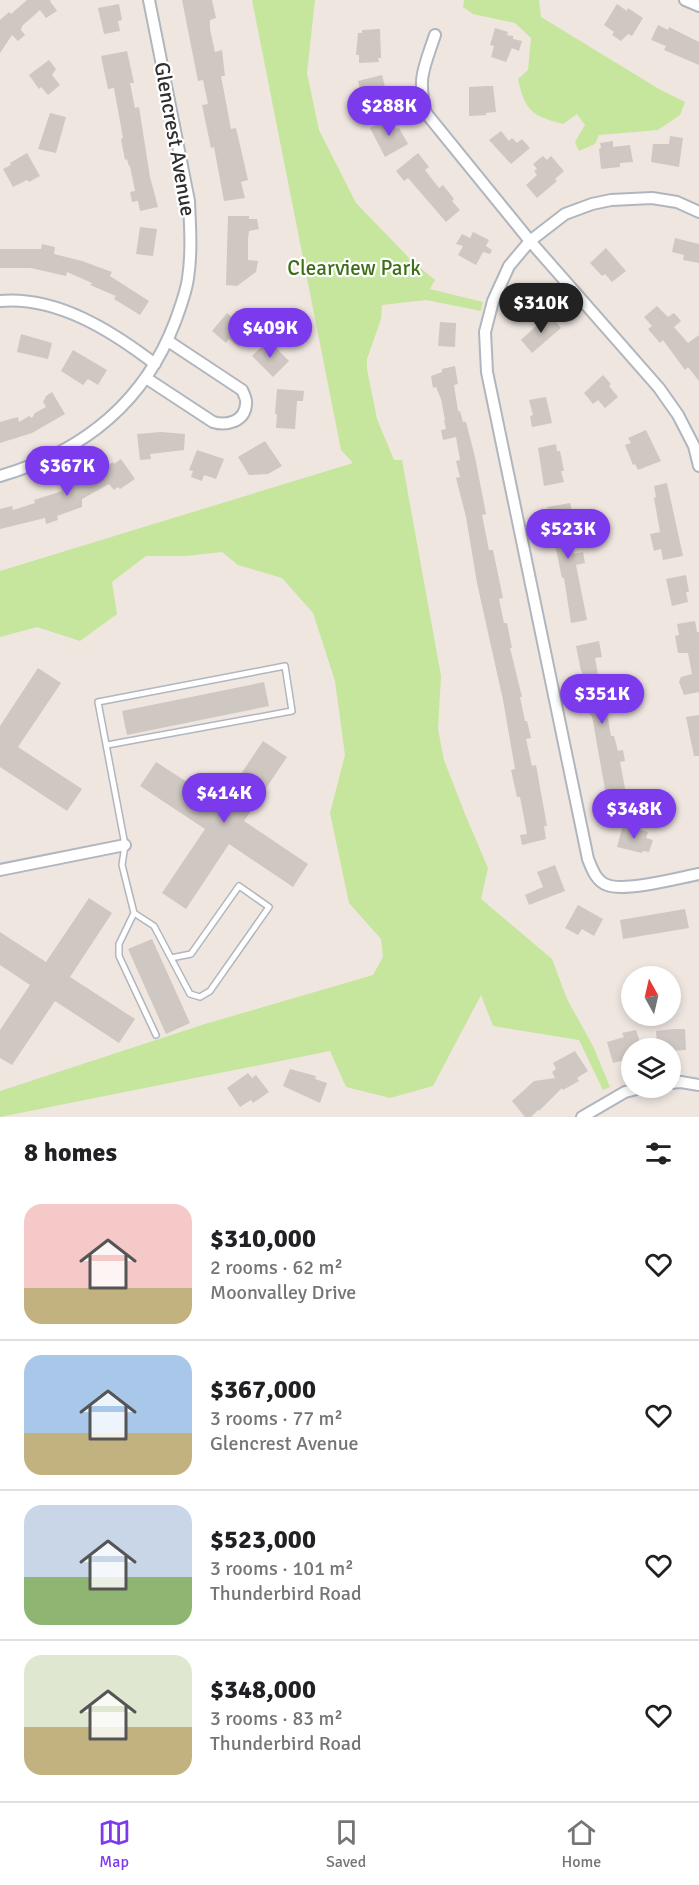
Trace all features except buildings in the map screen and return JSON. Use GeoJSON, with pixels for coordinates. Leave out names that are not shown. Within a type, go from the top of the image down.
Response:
{"type":"FeatureCollection","features":[{"type":"Feature","properties":{"kind":"street","name":"Glencrest Avenue"},"geometry":{"type":"LineString","coordinates":[[0,476],[62,453],[97,429],[126,403],[155,364],[168,341],[182,305],[188,278],[191,234],[189,201],[149,0]]}},
{"type":"Feature","properties":{"kind":"street"},"geometry":{"type":"LineString","coordinates":[[685,0],[699,6]]}},
{"type":"Feature","properties":{"kind":"street"},"geometry":{"type":"LineString","coordinates":[[435,34],[421,80],[421,94],[426,113],[530,241],[659,388],[689,436],[699,466]]}},
{"type":"Feature","properties":{"kind":"street"},"geometry":{"type":"LineString","coordinates":[[699,212],[677,202],[652,198],[611,200],[565,214],[530,241],[509,266],[493,301],[485,332],[487,372],[588,860],[596,876],[605,884],[620,887],[699,874]]}},
{"type":"Feature","properties":{"kind":"street"},"geometry":{"type":"LineString","coordinates":[[0,301],[11,300],[50,306],[77,316],[132,347],[155,364]]}},
{"type":"Feature","properties":{"kind":"street"},"geometry":{"type":"LineString","coordinates":[[146,378],[213,422],[224,425],[235,422],[246,405],[242,390],[168,341]]}},
{"type":"Feature","properties":{"kind":"street"},"geometry":{"type":"LineString","coordinates":[[0,870],[125,845]]}},
{"type":"Feature","properties":{"kind":"street"},"geometry":{"type":"LineString","coordinates":[[681,1084],[699,1085]]}},
{"type":"Feature","properties":{"kind":"street"},"geometry":{"type":"LineString","coordinates":[[582,1117],[621,1095]]}},
{"type":"Feature","properties":{"kind":"lane"},"geometry":{"type":"LineString","coordinates":[[107,745],[292,711],[285,666],[99,702],[125,845],[122,865],[134,913],[119,944],[119,956],[156,1035]]}},
{"type":"Feature","properties":{"kind":"lane"},"geometry":{"type":"LineString","coordinates":[[134,913],[154,926],[190,994],[200,997],[210,991],[269,907],[239,886],[191,954],[171,958]]}},
{"type":"Feature","properties":{"kind":"green space","name":"Clearview Park"},"geometry":{"type":"Polygon","coordinates":[[[252,0],[315,0],[307,73],[319,130],[356,203],[412,261],[435,280],[430,289],[483,302],[481,311],[426,300],[382,305],[381,319],[367,359],[367,369],[377,419],[394,460],[402,460],[441,676],[438,729],[444,760],[488,868],[481,899],[552,959],[567,999],[593,1046],[610,1087],[603,1090],[579,1040],[493,1026],[481,995],[433,1086],[390,1098],[346,1087],[330,1051],[0,1117],[0,1091],[205,1024],[373,975],[383,957],[381,939],[349,903],[330,813],[345,755],[335,681],[313,613],[282,578],[238,565],[222,552],[186,556],[146,556],[112,582],[117,614],[80,641],[37,627],[0,637],[0,571],[353,463],[341,450],[252,0]]]}},
{"type":"Feature","properties":{"kind":"green space"},"geometry":{"type":"Polygon","coordinates":[[[464,0],[539,0],[541,17],[659,89],[685,102],[680,115],[658,130],[599,135],[595,144],[579,151],[575,142],[585,125],[577,114],[563,124],[552,121],[537,115],[527,105],[524,98],[518,79],[528,70],[531,38],[515,23],[473,14],[463,7],[464,0]]]}}]}
